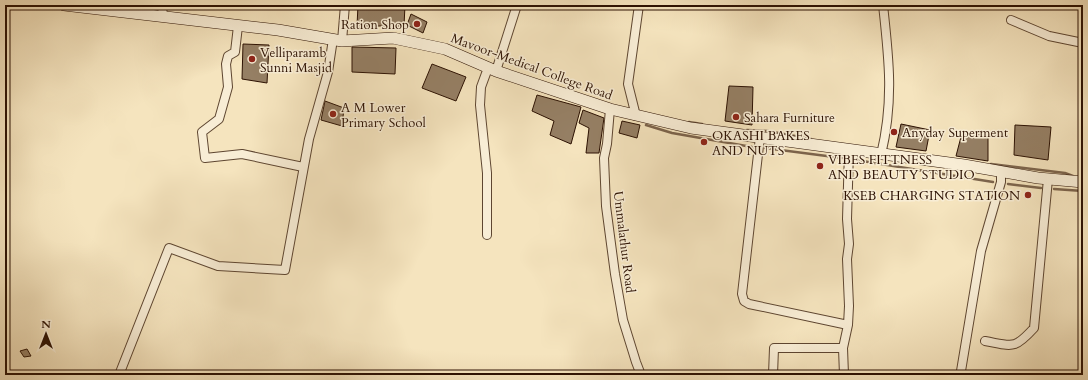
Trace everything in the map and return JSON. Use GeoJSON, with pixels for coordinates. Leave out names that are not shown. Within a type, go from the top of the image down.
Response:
{"type":"FeatureCollection","features":[{"type":"Feature","properties":{"kind":"main road","name":"Mavoor-Medical College Road"},"geometry":{"type":"LineString","coordinates":[[64,5],[238,26],[337,40],[393,38],[445,49],[492,69],[610,109],[690,128],[1048,179],[1083,182]]}},
{"type":"Feature","properties":{"kind":"street"},"geometry":{"type":"LineString","coordinates":[[162,5],[163,17]]}},
{"type":"Feature","properties":{"kind":"street"},"geometry":{"type":"LineString","coordinates":[[118,375],[169,248],[218,266],[285,270],[309,138],[337,40],[345,5]]}},
{"type":"Feature","properties":{"kind":"street"},"geometry":{"type":"LineString","coordinates":[[487,235],[487,173],[480,105],[481,87],[508,38],[517,5]]}},
{"type":"Feature","properties":{"kind":"street"},"geometry":{"type":"LineString","coordinates":[[636,116],[628,84],[638,5]]}},
{"type":"Feature","properties":{"kind":"street"},"geometry":{"type":"LineString","coordinates":[[881,154],[887,132],[890,102],[890,72],[883,5]]}},
{"type":"Feature","properties":{"kind":"street"},"geometry":{"type":"LineString","coordinates":[[1011,20],[1049,36],[1083,43]]}},
{"type":"Feature","properties":{"kind":"street"},"geometry":{"type":"LineString","coordinates":[[238,26],[235,52],[228,56],[226,64],[228,87],[219,119],[202,132],[205,158],[242,154],[303,168]]}},
{"type":"Feature","properties":{"kind":"street","name":"Ummalathur Road"},"geometry":{"type":"LineString","coordinates":[[610,109],[607,144],[604,158],[606,206],[614,268],[623,320],[641,375]]}},
{"type":"Feature","properties":{"kind":"street"},"geometry":{"type":"LineString","coordinates":[[760,137],[742,294],[744,301],[749,304],[848,325]]}},
{"type":"Feature","properties":{"kind":"street"},"geometry":{"type":"LineString","coordinates":[[844,375],[843,348],[848,325],[849,150]]}},
{"type":"Feature","properties":{"kind":"street"},"geometry":{"type":"LineString","coordinates":[[961,371],[981,251],[1001,182],[1002,172]]}},
{"type":"Feature","properties":{"kind":"street"},"geometry":{"type":"LineString","coordinates":[[985,341],[1009,346],[1021,343],[1034,328],[1048,179]]}},
{"type":"Feature","properties":{"kind":"street"},"geometry":{"type":"LineString","coordinates":[[773,375],[774,348],[843,348]]}},
{"type":"Feature","properties":{"kind":"building"},"geometry":{"type":"Polygon","coordinates":[[[358,5],[405,5],[404,26],[357,26],[358,5]]]}},
{"type":"Feature","properties":{"kind":"building","name":"Ration Shop"},"geometry":{"type":"Polygon","coordinates":[[[411,14],[427,22],[423,33],[407,25],[411,14]]]}},
{"type":"Feature","properties":{"kind":"building"},"geometry":{"type":"Polygon","coordinates":[[[243,44],[269,45],[267,83],[242,79],[243,44]]]}},
{"type":"Feature","properties":{"kind":"building"},"geometry":{"type":"Polygon","coordinates":[[[352,47],[396,48],[395,74],[352,72],[352,47]]]}},
{"type":"Feature","properties":{"kind":"building"},"geometry":{"type":"Polygon","coordinates":[[[432,64],[466,77],[456,101],[422,88],[432,64]]]}},
{"type":"Feature","properties":{"kind":"building"},"geometry":{"type":"Polygon","coordinates":[[[729,86],[753,87],[752,125],[725,121],[729,86]]]}},
{"type":"Feature","properties":{"kind":"building"},"geometry":{"type":"Polygon","coordinates":[[[537,95],[581,107],[571,144],[550,135],[554,121],[532,111],[537,95]]]}},
{"type":"Feature","properties":{"kind":"building","name":"A M Lower Primary School"},"geometry":{"type":"Polygon","coordinates":[[[325,101],[344,108],[342,126],[321,120],[325,101]]]}},
{"type":"Feature","properties":{"kind":"building"},"geometry":{"type":"Polygon","coordinates":[[[583,110],[604,118],[599,153],[586,153],[589,128],[579,123],[583,110]]]}},
{"type":"Feature","properties":{"kind":"building"},"geometry":{"type":"Polygon","coordinates":[[[622,121],[640,125],[637,138],[619,133],[622,121]]]}},
{"type":"Feature","properties":{"kind":"building"},"geometry":{"type":"Polygon","coordinates":[[[901,124],[930,130],[926,151],[896,147],[901,124]]]}},
{"type":"Feature","properties":{"kind":"building"},"geometry":{"type":"Polygon","coordinates":[[[1015,125],[1051,127],[1048,160],[1014,155],[1015,125]]]}},
{"type":"Feature","properties":{"kind":"building"},"geometry":{"type":"Polygon","coordinates":[[[962,133],[988,135],[988,161],[956,156],[962,133]]]}},
{"type":"Feature","properties":{"kind":"building"},"geometry":{"type":"Polygon","coordinates":[[[1083,244],[1083,294],[1079,294],[1083,244]]]}},
{"type":"Feature","properties":{"kind":"building"},"geometry":{"type":"Polygon","coordinates":[[[27,349],[31,356],[24,357],[20,351],[27,349]]]}},
{"type":"Feature","properties":{"kind":"waterway"},"geometry":{"type":"LineString","coordinates":[[689,122],[702,124]]}},
{"type":"Feature","properties":{"kind":"waterway"},"geometry":{"type":"LineString","coordinates":[[646,125],[672,133],[752,147]]}},
{"type":"Feature","properties":{"kind":"waterway"},"geometry":{"type":"LineString","coordinates":[[747,130],[768,131],[811,139]]}},
{"type":"Feature","properties":{"kind":"waterway"},"geometry":{"type":"LineString","coordinates":[[765,148],[842,158]]}},
{"type":"Feature","properties":{"kind":"waterway"},"geometry":{"type":"LineString","coordinates":[[856,160],[993,182]]}},
{"type":"Feature","properties":{"kind":"waterway"},"geometry":{"type":"LineString","coordinates":[[991,164],[1065,173],[1073,176]]}},
{"type":"Feature","properties":{"kind":"waterway"},"geometry":{"type":"LineString","coordinates":[[1008,184],[1041,188]]}},
{"type":"Feature","properties":{"kind":"waterway"},"geometry":{"type":"LineString","coordinates":[[1054,189],[1083,191]]}},
{"type":"Feature","properties":{"kind":"place","name":"Ration Shop"},"geometry":{"type":"Point","coordinates":[417,24]}},
{"type":"Feature","properties":{"kind":"place","name":"Velliparamb Sunni Masjid"},"geometry":{"type":"Point","coordinates":[252,59]}},
{"type":"Feature","properties":{"kind":"place","name":"A M Lower Primary School"},"geometry":{"type":"Point","coordinates":[333,114]}},
{"type":"Feature","properties":{"kind":"place","name":"Sahara Furniture"},"geometry":{"type":"Point","coordinates":[736,117]}},
{"type":"Feature","properties":{"kind":"place","name":"Anyday Superment"},"geometry":{"type":"Point","coordinates":[894,132]}},
{"type":"Feature","properties":{"kind":"place","name":"OKASHI BAKES AND NUTS"},"geometry":{"type":"Point","coordinates":[704,142]}},
{"type":"Feature","properties":{"kind":"place","name":"VIBES FITTNESS AND BEAUTY STUDIO"},"geometry":{"type":"Point","coordinates":[820,166]}},
{"type":"Feature","properties":{"kind":"place","name":"KSEB CHARGING STATION"},"geometry":{"type":"Point","coordinates":[1028,195]}}]}
